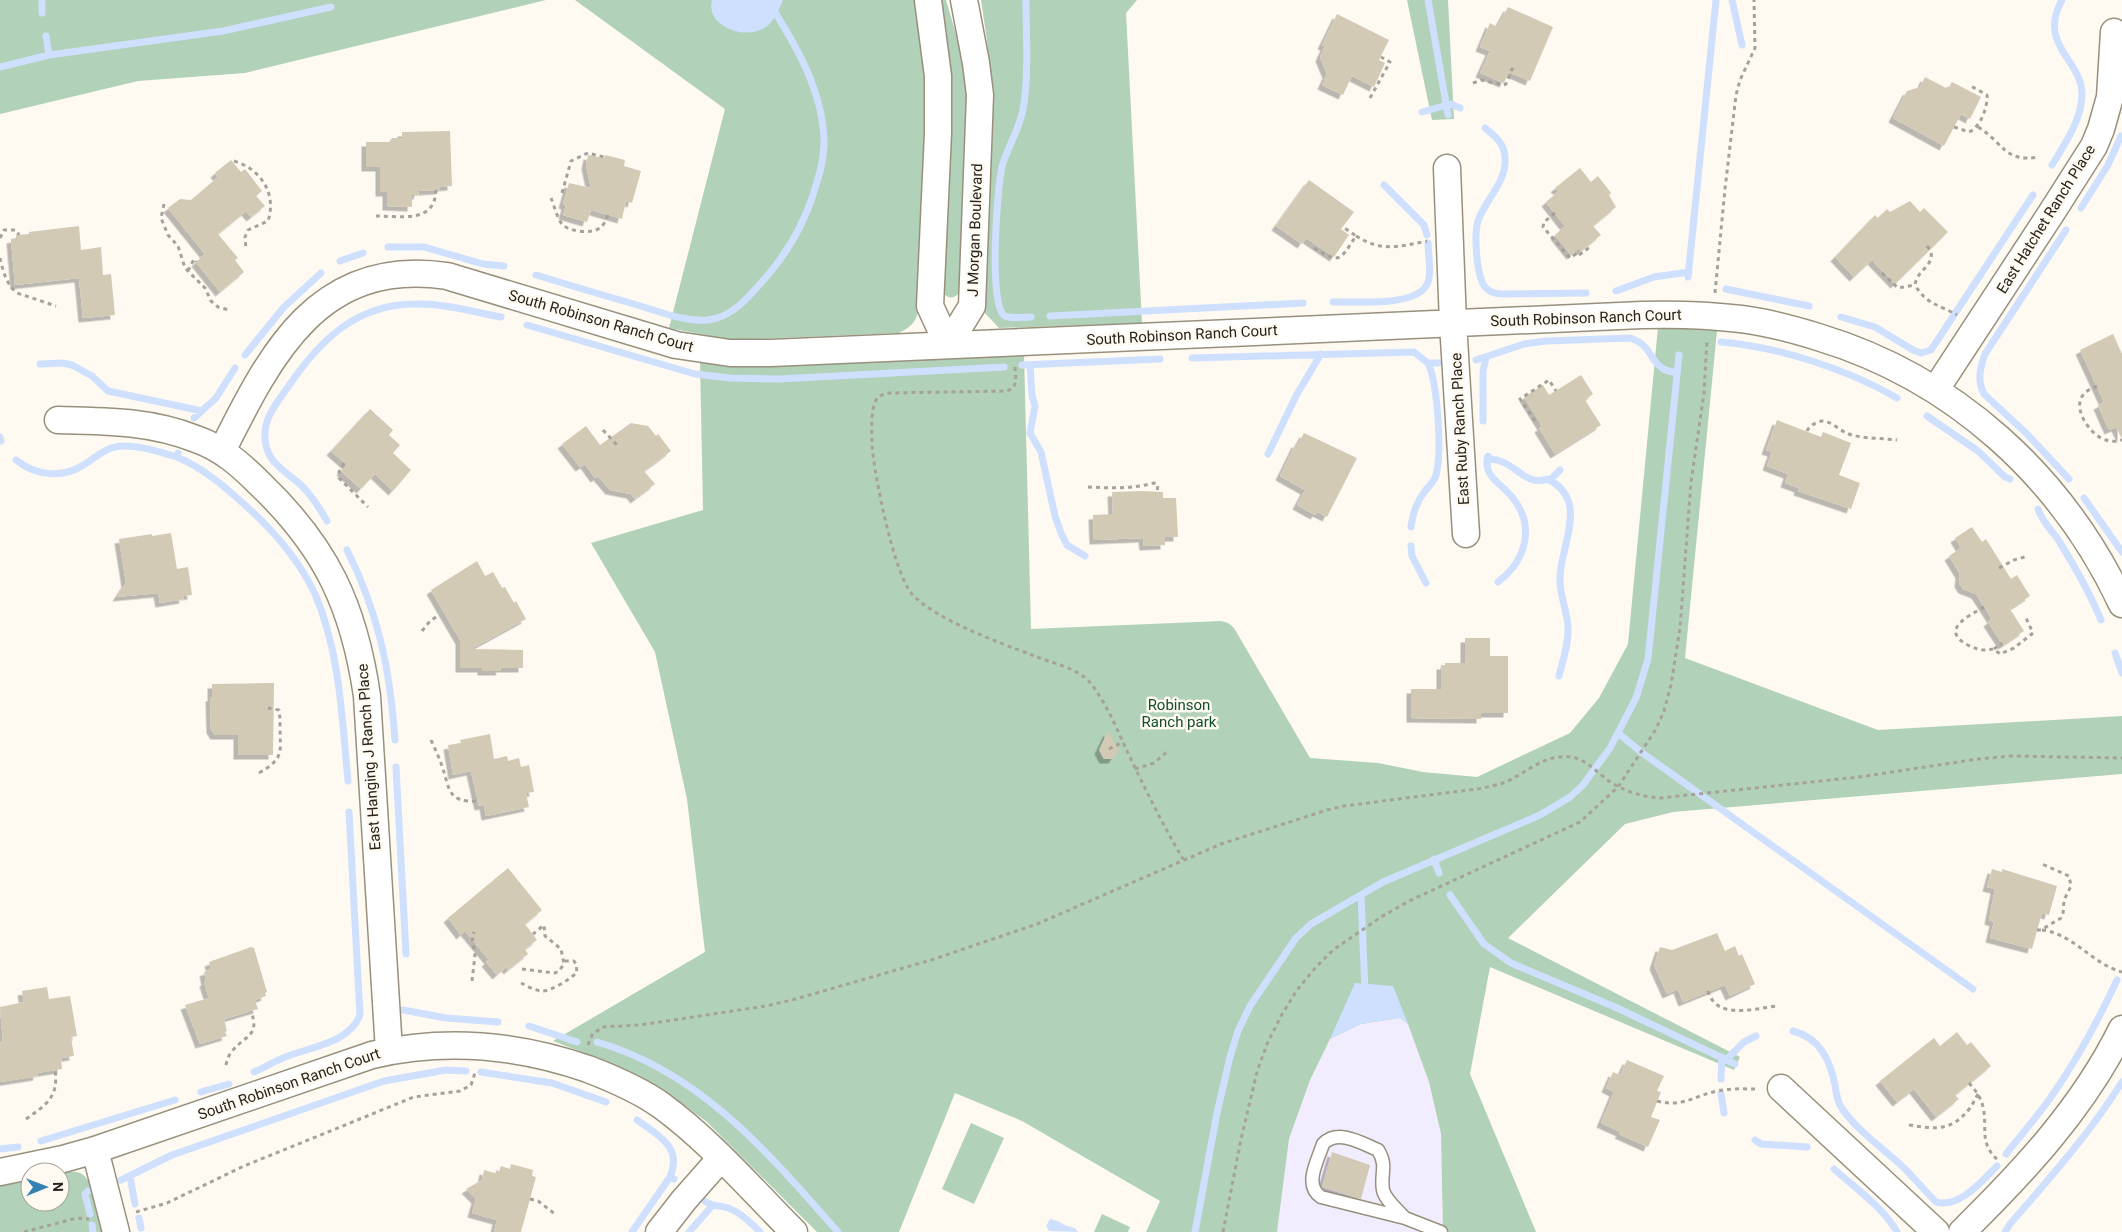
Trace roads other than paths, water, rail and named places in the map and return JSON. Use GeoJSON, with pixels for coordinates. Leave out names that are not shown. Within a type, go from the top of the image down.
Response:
{"type":"FeatureCollection","features":[{"type":"Feature","properties":{"kind":"street"},"geometry":{"type":"LineString","coordinates":[[928,0],[938,76],[938,133],[930,306],[948,345]]}},
{"type":"Feature","properties":{"kind":"street","name":"J Morgan Boulevard"},"geometry":{"type":"LineString","coordinates":[[948,345],[972,306],[980,95],[964,0]]}},
{"type":"Feature","properties":{"kind":"street","name":"East Hatchet Ranch Place"},"geometry":{"type":"LineString","coordinates":[[1936,389],[2094,146],[2110,97],[2114,32]]}},
{"type":"Feature","properties":{"kind":"street","name":"East Ruby Ranch Place"},"geometry":{"type":"LineString","coordinates":[[1447,168],[1466,534]]}},
{"type":"Feature","properties":{"kind":"street","name":"South Robinson Ranch Court"},"geometry":{"type":"LineString","coordinates":[[222,450],[258,382],[280,349],[299,326],[328,300],[344,290],[372,278],[391,274],[447,276],[676,345],[730,353],[1015,343],[1650,314],[1698,315],[1741,319],[1792,329],[1844,345],[1896,368],[1936,389],[2004,442],[2055,495],[2088,542],[2122,604]]}},
{"type":"Feature","properties":{"kind":"street","name":"East Hanging J Ranch Place"},"geometry":{"type":"LineString","coordinates":[[58,420],[132,422],[190,436],[222,450],[275,498],[308,538],[336,582],[353,625],[367,696],[388,1051]]}},
{"type":"Feature","properties":{"kind":"street"},"geometry":{"type":"LineString","coordinates":[[1962,1232],[2017,1176],[2060,1128],[2084,1095],[2122,1029]]}},
{"type":"Feature","properties":{"kind":"street","name":"South Robinson Ranch Court"},"geometry":{"type":"LineString","coordinates":[[0,1172],[63,1159],[95,1150],[355,1060],[388,1051],[436,1045],[481,1046],[541,1054],[607,1076],[644,1094],[679,1120],[721,1158],[794,1232]]}},
{"type":"Feature","properties":{"kind":"street"},"geometry":{"type":"LineString","coordinates":[[1781,1088],[1936,1232]]}},
{"type":"Feature","properties":{"kind":"street"},"geometry":{"type":"LineString","coordinates":[[95,1150],[116,1232]]}},
{"type":"Feature","properties":{"kind":"street"},"geometry":{"type":"LineString","coordinates":[[660,1232],[684,1200],[721,1158]]}},
{"type":"Feature","properties":{"kind":"lane"},"geometry":{"type":"LineString","coordinates":[[1405,1218],[1383,1191],[1384,1165],[1378,1150],[1342,1137],[1334,1138],[1323,1144],[1311,1184],[1316,1194],[1405,1218],[1441,1232]]}},
{"type":"Feature","properties":{"kind":"water"},"geometry":{"type":"Polygon","coordinates":[[[712,0],[783,0],[769,25],[758,31],[739,32],[729,29],[715,18],[712,0]]]}},
{"type":"Feature","properties":{"kind":"water"},"geometry":{"type":"Polygon","coordinates":[[[1355,983],[1393,986],[1408,1024],[1400,1018],[1361,1024],[1330,1039],[1355,983]]]}},
{"type":"Feature","properties":{"kind":"water"},"geometry":{"type":"Polygon","coordinates":[[[1050,1219],[1075,1228],[1078,1232],[1049,1231],[1046,1226],[1050,1219]]]}},
{"type":"Feature","properties":{"kind":"waterway"},"geometry":{"type":"LineString","coordinates":[[42,0],[42,13]]}},
{"type":"Feature","properties":{"kind":"waterway"},"geometry":{"type":"LineString","coordinates":[[536,275],[671,315],[699,320],[717,318],[734,310],[767,276],[781,258],[804,219],[820,170],[824,142],[819,104],[806,68],[788,33],[767,0]]}},
{"type":"Feature","properties":{"kind":"waterway"},"geometry":{"type":"LineString","coordinates":[[1026,0],[1027,69],[1025,97],[1021,117],[1003,163],[998,194],[995,269],[1000,308],[1005,316],[1014,318],[1031,317]]}},
{"type":"Feature","properties":{"kind":"waterway"},"geometry":{"type":"LineString","coordinates":[[1428,0],[1448,115]]}},
{"type":"Feature","properties":{"kind":"waterway"},"geometry":{"type":"LineString","coordinates":[[1688,277],[1716,0]]}},
{"type":"Feature","properties":{"kind":"waterway"},"geometry":{"type":"LineString","coordinates":[[1732,0],[1742,45]]}},
{"type":"Feature","properties":{"kind":"waterway"},"geometry":{"type":"LineString","coordinates":[[2052,165],[2076,122],[2082,94],[2080,82],[2075,71],[2057,41],[2055,29],[2056,16],[2062,0]]}},
{"type":"Feature","properties":{"kind":"waterway"},"geometry":{"type":"LineString","coordinates":[[0,67],[49,55],[223,31],[331,7]]}},
{"type":"Feature","properties":{"kind":"waterway"},"geometry":{"type":"LineString","coordinates":[[46,36],[49,55]]}},
{"type":"Feature","properties":{"kind":"waterway"},"geometry":{"type":"LineString","coordinates":[[1422,112],[1451,104],[1460,108]]}},
{"type":"Feature","properties":{"kind":"waterway"},"geometry":{"type":"LineString","coordinates":[[1485,128],[1496,137],[1505,153],[1503,175],[1481,213],[1477,227],[1478,266],[1486,288],[1499,294],[1586,293]]}},
{"type":"Feature","properties":{"kind":"waterway"},"geometry":{"type":"LineString","coordinates":[[2081,208],[2108,165],[2121,136]]}},
{"type":"Feature","properties":{"kind":"waterway"},"geometry":{"type":"LineString","coordinates":[[1384,185],[1424,225],[1427,235]]}},
{"type":"Feature","properties":{"kind":"waterway"},"geometry":{"type":"LineString","coordinates":[[1841,317],[1875,327],[1921,353],[1931,350],[2033,195]]}},
{"type":"Feature","properties":{"kind":"waterway"},"geometry":{"type":"LineString","coordinates":[[2066,230],[1985,354],[1980,379],[1984,394],[2028,435],[2069,479]]}},
{"type":"Feature","properties":{"kind":"waterway"},"geometry":{"type":"LineString","coordinates":[[1333,302],[1383,302],[1419,293],[1426,286],[1429,277],[1428,243]]}},
{"type":"Feature","properties":{"kind":"waterway"},"geometry":{"type":"LineString","coordinates":[[388,247],[424,247],[483,264],[504,266]]}},
{"type":"Feature","properties":{"kind":"waterway"},"geometry":{"type":"LineString","coordinates":[[340,261],[363,253]]}},
{"type":"Feature","properties":{"kind":"waterway"},"geometry":{"type":"LineString","coordinates":[[1616,291],[1654,277],[1689,272]]}},
{"type":"Feature","properties":{"kind":"waterway"},"geometry":{"type":"LineString","coordinates":[[245,355],[284,307],[321,273]]}},
{"type":"Feature","properties":{"kind":"waterway"},"geometry":{"type":"LineString","coordinates":[[1726,289],[1809,306]]}},
{"type":"Feature","properties":{"kind":"waterway"},"geometry":{"type":"LineString","coordinates":[[1050,316],[1303,303]]}},
{"type":"Feature","properties":{"kind":"waterway"},"geometry":{"type":"LineString","coordinates":[[327,521],[307,491],[282,470],[269,455],[265,440],[266,423],[269,416],[300,370],[326,341],[341,328],[375,310],[394,306],[426,304],[458,308],[501,317]]}},
{"type":"Feature","properties":{"kind":"waterway"},"geometry":{"type":"LineString","coordinates":[[527,325],[695,374],[730,378],[780,379],[1004,367]]}},
{"type":"Feature","properties":{"kind":"waterway"},"geometry":{"type":"LineString","coordinates":[[1476,360],[1524,344],[1546,341],[1630,338],[1643,345],[1654,361],[1662,368],[1677,373]]}},
{"type":"Feature","properties":{"kind":"waterway"},"geometry":{"type":"LineString","coordinates":[[1721,342],[1766,349],[1812,361],[1857,378],[1897,398]]}},
{"type":"Feature","properties":{"kind":"waterway"},"geometry":{"type":"LineString","coordinates":[[1192,358],[1414,352],[1428,363],[1438,363]]}},
{"type":"Feature","properties":{"kind":"waterway"},"geometry":{"type":"LineString","coordinates":[[1268,454],[1297,394],[1321,354]]}},
{"type":"Feature","properties":{"kind":"waterway"},"geometry":{"type":"LineString","coordinates":[[1195,1232],[1217,1113],[1238,1031],[1250,1006],[1296,938],[1311,924],[1383,882],[1540,815],[1570,797],[1583,785],[1610,748],[1636,698],[1648,659],[1679,355]]}},
{"type":"Feature","properties":{"kind":"waterway"},"geometry":{"type":"LineString","coordinates":[[1483,421],[1483,371],[1486,358]]}},
{"type":"Feature","properties":{"kind":"waterway"},"geometry":{"type":"LineString","coordinates":[[1022,365],[1160,359]]}},
{"type":"Feature","properties":{"kind":"waterway"},"geometry":{"type":"LineString","coordinates":[[40,364],[62,363],[72,365],[92,376],[108,391],[202,411]]}},
{"type":"Feature","properties":{"kind":"waterway"},"geometry":{"type":"LineString","coordinates":[[1411,527],[1417,504],[1434,480],[1438,465],[1437,402],[1428,363]]}},
{"type":"Feature","properties":{"kind":"waterway"},"geometry":{"type":"LineString","coordinates":[[1030,365],[1032,396],[1035,406],[1030,433],[1041,452],[1055,516],[1061,533],[1067,545],[1085,556]]}},
{"type":"Feature","properties":{"kind":"waterway"},"geometry":{"type":"LineString","coordinates":[[194,418],[216,398],[235,368]]}},
{"type":"Feature","properties":{"kind":"waterway"},"geometry":{"type":"LineString","coordinates":[[1927,416],[1978,451],[2005,477],[2010,479]]}},
{"type":"Feature","properties":{"kind":"waterway"},"geometry":{"type":"LineString","coordinates":[[0,437],[1,441]]}},
{"type":"Feature","properties":{"kind":"waterway"},"geometry":{"type":"LineString","coordinates":[[16,460],[41,472],[59,474],[77,469],[103,452],[115,447],[138,447],[177,457],[178,453]]}},
{"type":"Feature","properties":{"kind":"waterway"},"geometry":{"type":"LineString","coordinates":[[1488,456],[1487,463],[1490,474],[1508,492],[1519,508],[1526,531],[1521,554],[1508,574],[1498,582]]}},
{"type":"Feature","properties":{"kind":"waterway"},"geometry":{"type":"LineString","coordinates":[[177,457],[196,466],[213,478],[255,515],[275,535],[309,581],[323,616],[335,662],[342,710],[348,781]]}},
{"type":"Feature","properties":{"kind":"waterway"},"geometry":{"type":"LineString","coordinates":[[1487,459],[1504,463],[1532,479],[1539,481],[1547,479],[1560,488],[1567,498],[1570,510],[1570,523],[1561,564],[1560,583],[1567,620],[1568,639],[1559,676]]}},
{"type":"Feature","properties":{"kind":"waterway"},"geometry":{"type":"LineString","coordinates":[[1550,480],[1560,470]]}},
{"type":"Feature","properties":{"kind":"waterway"},"geometry":{"type":"LineString","coordinates":[[2084,498],[2122,552]]}},
{"type":"Feature","properties":{"kind":"waterway"},"geometry":{"type":"LineString","coordinates":[[2038,509],[2076,570],[2101,620]]}},
{"type":"Feature","properties":{"kind":"waterway"},"geometry":{"type":"LineString","coordinates":[[1411,546],[1412,556],[1426,583]]}},
{"type":"Feature","properties":{"kind":"waterway"},"geometry":{"type":"LineString","coordinates":[[347,550],[367,597],[381,643],[390,690],[395,740]]}},
{"type":"Feature","properties":{"kind":"waterway"},"geometry":{"type":"LineString","coordinates":[[2115,653],[2122,673]]}},
{"type":"Feature","properties":{"kind":"waterway"},"geometry":{"type":"LineString","coordinates":[[1618,733],[1641,752],[1973,989]]}},
{"type":"Feature","properties":{"kind":"waterway"},"geometry":{"type":"LineString","coordinates":[[396,767],[406,954]]}},
{"type":"Feature","properties":{"kind":"waterway"},"geometry":{"type":"LineString","coordinates":[[254,1072],[283,1058],[337,1038],[355,1025],[360,1015],[349,812]]}},
{"type":"Feature","properties":{"kind":"waterway"},"geometry":{"type":"LineString","coordinates":[[1434,859],[1439,873]]}},
{"type":"Feature","properties":{"kind":"waterway"},"geometry":{"type":"LineString","coordinates":[[1361,895],[1365,991]]}},
{"type":"Feature","properties":{"kind":"waterway"},"geometry":{"type":"LineString","coordinates":[[1450,895],[1484,944],[1511,963],[1615,1007],[1735,1064]]}},
{"type":"Feature","properties":{"kind":"waterway"},"geometry":{"type":"LineString","coordinates":[[2006,1154],[2046,1104],[2070,1069],[2095,1025],[2117,980]]}},
{"type":"Feature","properties":{"kind":"waterway"},"geometry":{"type":"LineString","coordinates":[[403,1010],[446,1018],[498,1022]]}},
{"type":"Feature","properties":{"kind":"waterway"},"geometry":{"type":"LineString","coordinates":[[529,1026],[577,1042]]}},
{"type":"Feature","properties":{"kind":"waterway"},"geometry":{"type":"LineString","coordinates":[[1793,1031],[1810,1039],[1822,1051],[1830,1067],[1839,1102],[1847,1115],[1862,1131],[1904,1168],[1936,1202],[1945,1203],[1961,1198],[1977,1186],[1997,1166]]}},
{"type":"Feature","properties":{"kind":"waterway"},"geometry":{"type":"LineString","coordinates":[[1727,1059],[1744,1042],[1756,1036]]}},
{"type":"Feature","properties":{"kind":"waterway"},"geometry":{"type":"LineString","coordinates":[[597,1042],[634,1056],[669,1073],[701,1095],[731,1119],[759,1146],[838,1232]]}},
{"type":"Feature","properties":{"kind":"waterway"},"geometry":{"type":"LineString","coordinates":[[1721,1079],[1722,1057]]}},
{"type":"Feature","properties":{"kind":"waterway"},"geometry":{"type":"LineString","coordinates":[[121,1180],[172,1155],[384,1081],[446,1070],[466,1071]]}},
{"type":"Feature","properties":{"kind":"waterway"},"geometry":{"type":"LineString","coordinates":[[481,1072],[552,1083],[606,1102]]}},
{"type":"Feature","properties":{"kind":"waterway"},"geometry":{"type":"LineString","coordinates":[[2005,1232],[2083,1137],[2122,1082]]}},
{"type":"Feature","properties":{"kind":"waterway"},"geometry":{"type":"LineString","coordinates":[[201,1092],[229,1084]]}},
{"type":"Feature","properties":{"kind":"waterway"},"geometry":{"type":"LineString","coordinates":[[1721,1094],[1724,1113]]}},
{"type":"Feature","properties":{"kind":"waterway"},"geometry":{"type":"LineString","coordinates":[[41,1141],[175,1100]]}},
{"type":"Feature","properties":{"kind":"waterway"},"geometry":{"type":"LineString","coordinates":[[637,1120],[660,1137],[671,1150],[673,1167],[670,1177],[674,1179]]}},
{"type":"Feature","properties":{"kind":"waterway"},"geometry":{"type":"LineString","coordinates":[[1755,1140],[1761,1144],[1807,1147]]}},
{"type":"Feature","properties":{"kind":"waterway"},"geometry":{"type":"LineString","coordinates":[[0,1149],[18,1147]]}},
{"type":"Feature","properties":{"kind":"waterway"},"geometry":{"type":"LineString","coordinates":[[1834,1169],[1868,1198],[1884,1214],[1897,1232]]}},
{"type":"Feature","properties":{"kind":"waterway"},"geometry":{"type":"LineString","coordinates":[[130,1176],[135,1204]]}},
{"type":"Feature","properties":{"kind":"waterway"},"geometry":{"type":"LineString","coordinates":[[632,1232],[670,1177]]}},
{"type":"Feature","properties":{"kind":"waterway"},"geometry":{"type":"LineString","coordinates":[[88,1191],[85,1194],[90,1214]]}},
{"type":"Feature","properties":{"kind":"waterway"},"geometry":{"type":"LineString","coordinates":[[705,1201],[737,1212],[760,1232]]}},
{"type":"Feature","properties":{"kind":"waterway"},"geometry":{"type":"LineString","coordinates":[[689,1232],[712,1206]]}},
{"type":"Feature","properties":{"kind":"waterway"},"geometry":{"type":"LineString","coordinates":[[139,1218],[141,1228]]}},
{"type":"Feature","properties":{"kind":"waterway"},"geometry":{"type":"LineString","coordinates":[[92,1225],[93,1232]]}},
{"type":"Feature","properties":{"kind":"park label","name":"Robinson Ranch park"},"geometry":{"type":"Point","coordinates":[1179,714]}}]}
